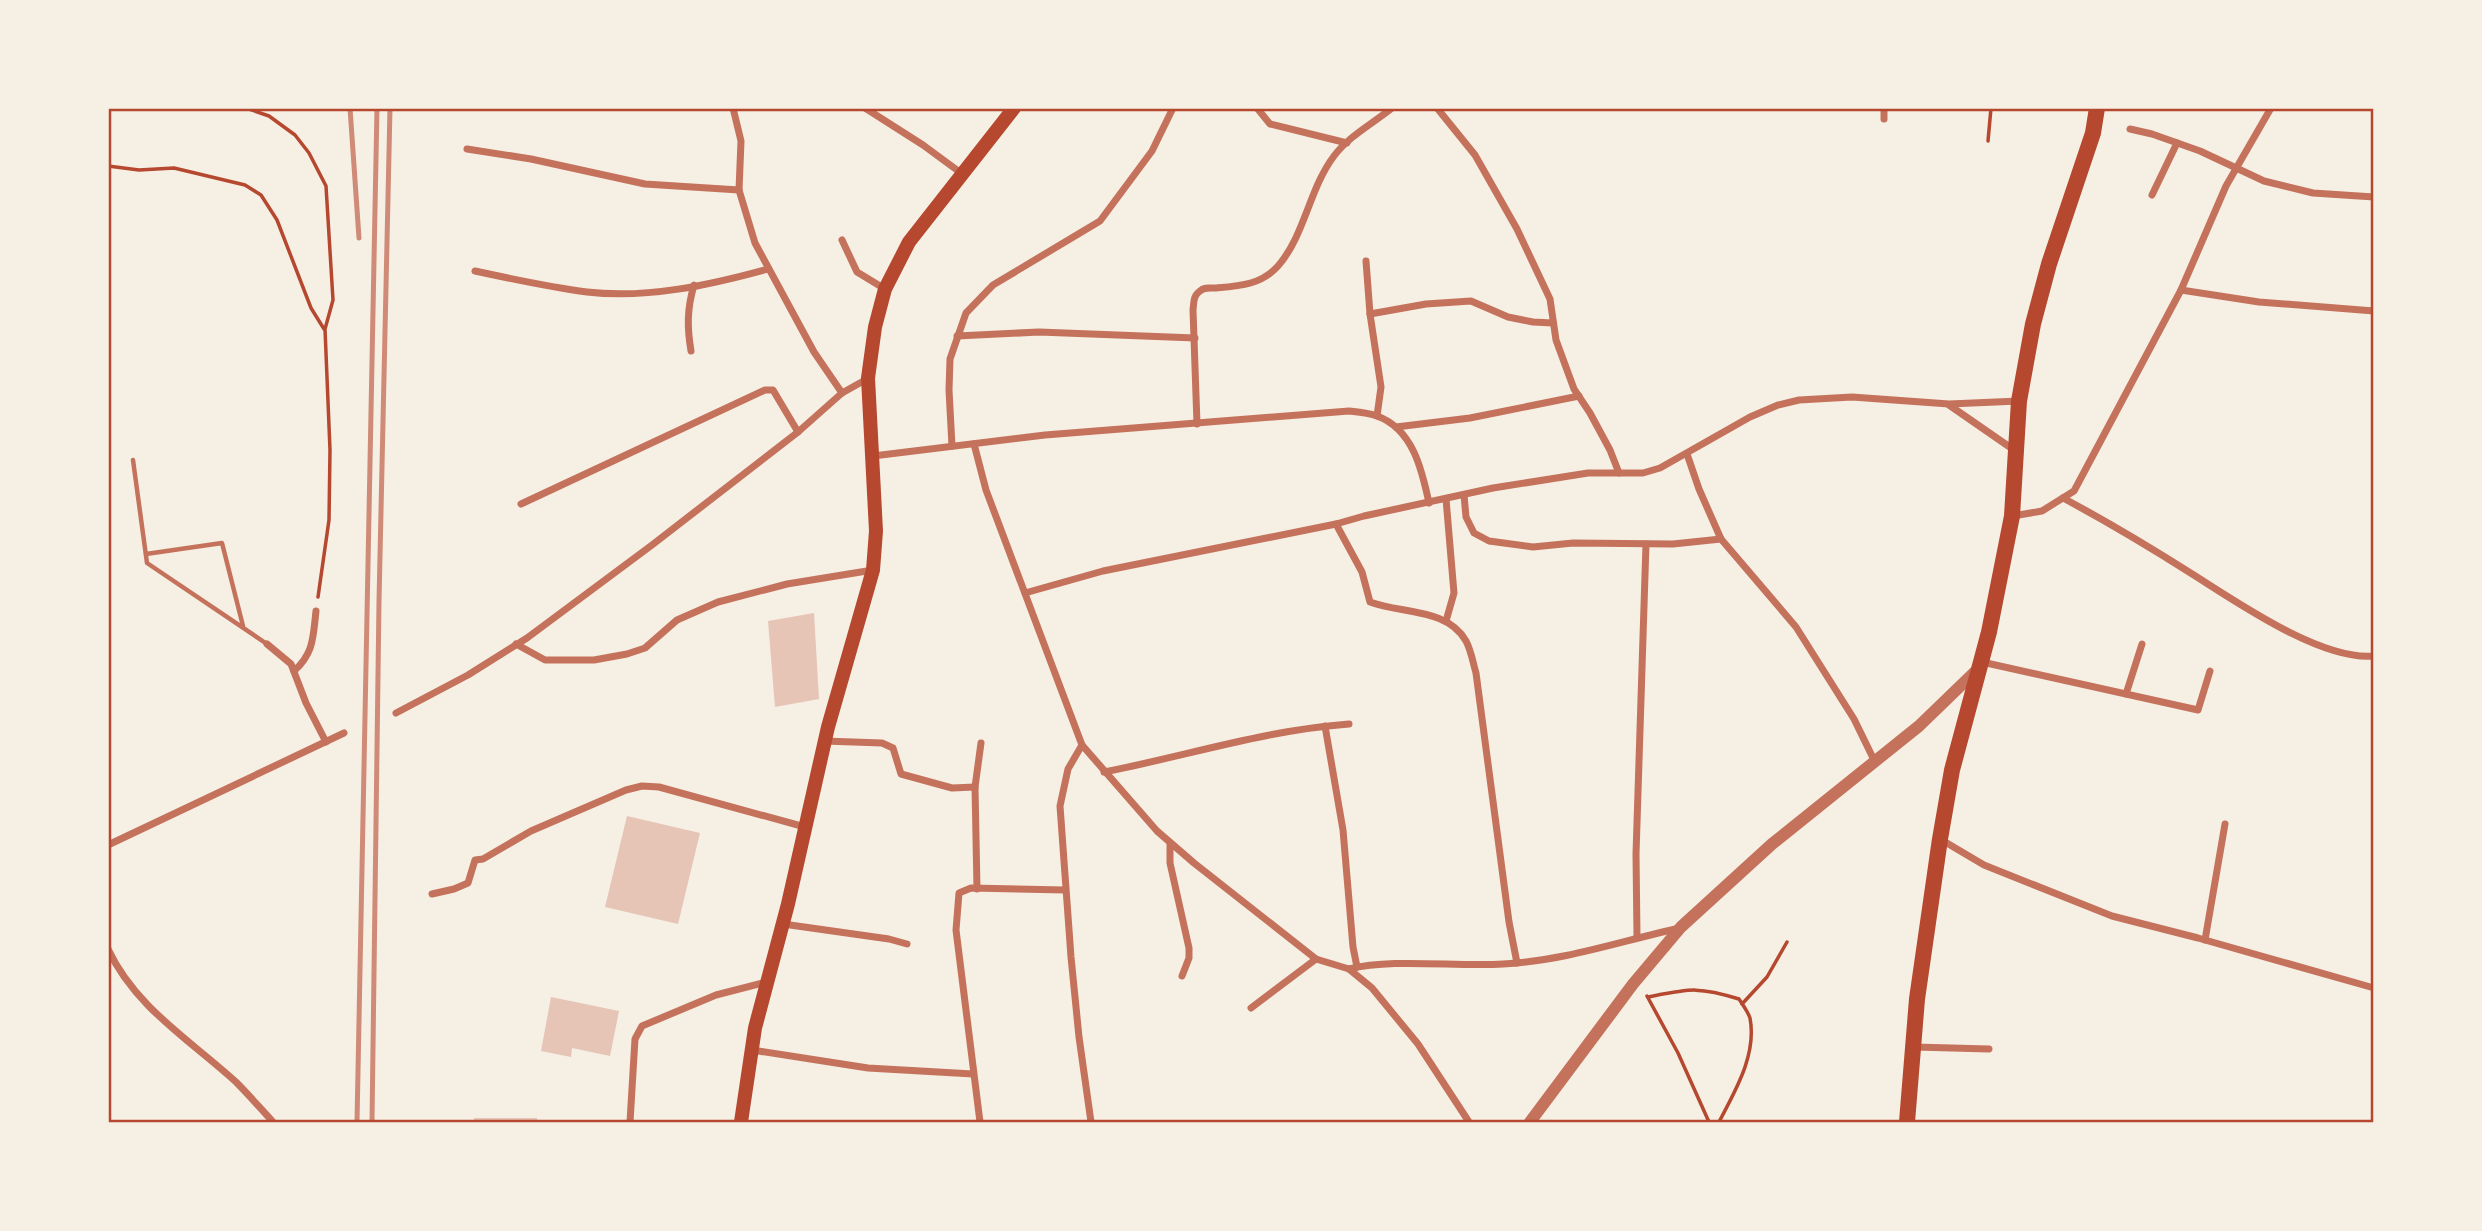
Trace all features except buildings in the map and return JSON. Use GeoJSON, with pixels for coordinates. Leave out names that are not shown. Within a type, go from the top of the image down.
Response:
{"type":"FeatureCollection","features":[{"type":"Feature","properties":{"kind":"main road"},"geometry":{"type":"LineString","coordinates":[[741,1122],[751,1049],[824,741],[873,570],[876,531],[868,379],[875,327],[885,289],[909,242],[1014,108]]}},
{"type":"Feature","properties":{"kind":"main road"},"geometry":{"type":"LineString","coordinates":[[1907,1122],[1917,999],[1940,839],[1952,770],[1989,632],[2012,516],[2019,401],[2033,324],[2049,264],[2093,133],[2097,108]]}},
{"type":"Feature","properties":{"kind":"street"},"geometry":{"type":"LineString","coordinates":[[733,108],[741,141],[739,190],[755,243],[814,352],[842,393]]}},
{"type":"Feature","properties":{"kind":"street"},"geometry":{"type":"LineString","coordinates":[[865,108],[961,173]]}},
{"type":"Feature","properties":{"kind":"street"},"geometry":{"type":"LineString","coordinates":[[952,446],[950,359],[966,313],[993,285],[1100,222],[1152,151],[1173,108]]}},
{"type":"Feature","properties":{"kind":"street"},"geometry":{"type":"LineString","coordinates":[[1256,108],[1270,124],[1346,144]]}},
{"type":"Feature","properties":{"kind":"street"},"geometry":{"type":"LineString","coordinates":[[1197,424],[1194,298],[1204,288],[1247,285],[1265,279],[1280,264],[1295,240],[1334,156],[1392,108]]}},
{"type":"Feature","properties":{"kind":"street"},"geometry":{"type":"LineString","coordinates":[[1437,108],[1475,155],[1517,229],[1550,299],[1553,323],[1565,367],[1578,396],[1610,450],[1619,474]]}},
{"type":"Feature","properties":{"kind":"street"},"geometry":{"type":"LineString","coordinates":[[1884,108],[1884,118]]}},
{"type":"Feature","properties":{"kind":"street"},"geometry":{"type":"LineString","coordinates":[[2012,516],[2042,511],[2074,491],[2181,290],[2226,186],[2271,108]]}},
{"type":"Feature","properties":{"kind":"street"},"geometry":{"type":"LineString","coordinates":[[2130,130],[2177,143],[2264,181],[2313,192],[2374,197]]}},
{"type":"Feature","properties":{"kind":"street"},"geometry":{"type":"LineString","coordinates":[[2152,195],[2177,143]]}},
{"type":"Feature","properties":{"kind":"street"},"geometry":{"type":"LineString","coordinates":[[467,149],[531,159],[645,184],[739,190]]}},
{"type":"Feature","properties":{"kind":"street"},"geometry":{"type":"LineString","coordinates":[[842,240],[858,272],[885,289]]}},
{"type":"Feature","properties":{"kind":"street"},"geometry":{"type":"LineString","coordinates":[[1366,261],[1370,314],[1381,387],[1377,416]]}},
{"type":"Feature","properties":{"kind":"street"},"geometry":{"type":"LineString","coordinates":[[475,271],[589,292],[635,293],[733,279],[768,269]]}},
{"type":"Feature","properties":{"kind":"street"},"geometry":{"type":"LineString","coordinates":[[691,351],[687,322],[694,285]]}},
{"type":"Feature","properties":{"kind":"street"},"geometry":{"type":"LineString","coordinates":[[2181,290],[2259,302],[2374,311]]}},
{"type":"Feature","properties":{"kind":"street"},"geometry":{"type":"LineString","coordinates":[[1370,314],[1426,304],[1471,301],[1508,317],[1553,323]]}},
{"type":"Feature","properties":{"kind":"street"},"geometry":{"type":"LineString","coordinates":[[957,336],[1039,332],[1195,338]]}},
{"type":"Feature","properties":{"kind":"street"},"geometry":{"type":"LineString","coordinates":[[396,713],[468,675],[601,584],[798,432],[842,393],[868,379]]}},
{"type":"Feature","properties":{"kind":"street"},"geometry":{"type":"LineString","coordinates":[[521,504],[765,390],[773,390],[778,396],[798,432]]}},
{"type":"Feature","properties":{"kind":"street"},"geometry":{"type":"LineString","coordinates":[[1396,427],[1470,418],[1578,396]]}},
{"type":"Feature","properties":{"kind":"street"},"geometry":{"type":"LineString","coordinates":[[1025,593],[1103,571],[1464,495],[1588,474],[1643,473],[1660,468],[1687,454],[1751,417],[1778,405],[1799,400],[1852,397],[1949,404],[2019,401]]}},
{"type":"Feature","properties":{"kind":"street"},"geometry":{"type":"LineString","coordinates":[[1949,404],[2015,451]]}},
{"type":"Feature","properties":{"kind":"street"},"geometry":{"type":"LineString","coordinates":[[873,456],[1045,435],[1349,411],[1377,416],[1396,427],[1412,447],[1423,473],[1429,503]]}},
{"type":"Feature","properties":{"kind":"street"},"geometry":{"type":"LineString","coordinates":[[974,444],[986,490],[1082,745],[1170,843],[1316,959],[1349,969],[1372,988],[1418,1044],[1469,1122]]}},
{"type":"Feature","properties":{"kind":"street"},"geometry":{"type":"LineString","coordinates":[[1687,454],[1721,539],[1796,627],[1848,708],[1874,760]]}},
{"type":"Feature","properties":{"kind":"street"},"geometry":{"type":"LineString","coordinates":[[1464,495],[1466,517],[1474,533],[1489,541],[1533,547],[1573,543],[1646,544],[1721,539]]}},
{"type":"Feature","properties":{"kind":"street"},"geometry":{"type":"LineString","coordinates":[[2063,498],[2233,601],[2292,632],[2332,650],[2365,657],[2374,656]]}},
{"type":"Feature","properties":{"kind":"street"},"geometry":{"type":"LineString","coordinates":[[1446,499],[1454,593],[1446,621]]}},
{"type":"Feature","properties":{"kind":"street"},"geometry":{"type":"LineString","coordinates":[[1336,524],[1362,572],[1370,602],[1446,621],[1458,630],[1468,644],[1476,673],[1509,922],[1517,963]]}},
{"type":"Feature","properties":{"kind":"street"},"geometry":{"type":"LineString","coordinates":[[1637,937],[1636,854],[1646,544]]}},
{"type":"Feature","properties":{"kind":"street"},"geometry":{"type":"LineString","coordinates":[[516,644],[545,660],[594,660],[627,654],[645,648],[677,620],[718,602],[787,584],[873,570]]}},
{"type":"Feature","properties":{"kind":"street"},"geometry":{"type":"LineString","coordinates":[[294,671],[305,661],[311,649],[316,611]]}},
{"type":"Feature","properties":{"kind":"street"},"geometry":{"type":"LineString","coordinates":[[267,644],[291,664],[306,703],[326,742]]}},
{"type":"Feature","properties":{"kind":"street"},"geometry":{"type":"LineString","coordinates":[[2126,694],[2142,644]]}},
{"type":"Feature","properties":{"kind":"street"},"geometry":{"type":"LineString","coordinates":[[1530,1122],[1637,978],[1681,928],[1772,844],[1919,726],[1980,664],[2198,710],[2210,671]]}},
{"type":"Feature","properties":{"kind":"street"},"geometry":{"type":"LineString","coordinates":[[1104,772],[1164,761],[1222,744],[1349,724]]}},
{"type":"Feature","properties":{"kind":"street"},"geometry":{"type":"LineString","coordinates":[[1325,726],[1343,830],[1357,967]]}},
{"type":"Feature","properties":{"kind":"street"},"geometry":{"type":"LineString","coordinates":[[108,845],[344,733]]}},
{"type":"Feature","properties":{"kind":"street"},"geometry":{"type":"LineString","coordinates":[[824,741],[882,743],[893,748],[901,774],[952,788],[975,787]]}},
{"type":"Feature","properties":{"kind":"street"},"geometry":{"type":"LineString","coordinates":[[977,889],[975,787],[981,743]]}},
{"type":"Feature","properties":{"kind":"street"},"geometry":{"type":"LineString","coordinates":[[1082,745],[1068,769],[1060,806],[1079,1037],[1091,1122]]}},
{"type":"Feature","properties":{"kind":"street"},"geometry":{"type":"LineString","coordinates":[[432,894],[468,883],[475,860],[483,859],[531,831],[626,789],[642,786],[659,787],[805,827]]}},
{"type":"Feature","properties":{"kind":"street"},"geometry":{"type":"LineString","coordinates":[[2205,940],[2225,824]]}},
{"type":"Feature","properties":{"kind":"street"},"geometry":{"type":"LineString","coordinates":[[1940,839],[1984,865],[2112,916],[2374,988]]}},
{"type":"Feature","properties":{"kind":"street"},"geometry":{"type":"LineString","coordinates":[[1170,843],[1170,863],[1189,948],[1189,958],[1182,976]]}},
{"type":"Feature","properties":{"kind":"street"},"geometry":{"type":"LineString","coordinates":[[980,1122],[955,914],[959,893],[971,888],[1065,890]]}},
{"type":"Feature","properties":{"kind":"street"},"geometry":{"type":"LineString","coordinates":[[782,924],[907,944]]}},
{"type":"Feature","properties":{"kind":"street"},"geometry":{"type":"LineString","coordinates":[[1349,969],[1517,963],[1555,959],[1681,928]]}},
{"type":"Feature","properties":{"kind":"street"},"geometry":{"type":"LineString","coordinates":[[108,949],[118,970],[142,1000],[237,1084],[273,1122]]}},
{"type":"Feature","properties":{"kind":"street"},"geometry":{"type":"LineString","coordinates":[[1251,1008],[1316,959]]}},
{"type":"Feature","properties":{"kind":"street"},"geometry":{"type":"LineString","coordinates":[[630,1122],[635,1039],[642,1026],[716,995],[767,982]]}},
{"type":"Feature","properties":{"kind":"street"},"geometry":{"type":"LineString","coordinates":[[1914,1047],[1989,1049]]}},
{"type":"Feature","properties":{"kind":"street"},"geometry":{"type":"LineString","coordinates":[[751,1049],[868,1068],[973,1074]]}},
{"type":"Feature","properties":{"kind":"lane"},"geometry":{"type":"LineString","coordinates":[[133,460],[147,564],[267,644]]}},
{"type":"Feature","properties":{"kind":"lane"},"geometry":{"type":"LineString","coordinates":[[146,554],[222,543],[243,627]]}},
{"type":"Feature","properties":{"kind":"path"},"geometry":{"type":"LineString","coordinates":[[246,108],[269,116],[295,135],[309,153],[326,186],[333,300],[325,329],[330,450],[329,520],[316,611]]}},
{"type":"Feature","properties":{"kind":"path"},"geometry":{"type":"LineString","coordinates":[[1988,141],[1991,108]]}},
{"type":"Feature","properties":{"kind":"path"},"geometry":{"type":"LineString","coordinates":[[108,166],[139,170],[174,168],[245,185],[261,195],[277,220],[311,308],[325,329]]}},
{"type":"Feature","properties":{"kind":"path"},"geometry":{"type":"LineString","coordinates":[[1742,1004],[1767,977],[1787,942]]}},
{"type":"Feature","properties":{"kind":"path"},"geometry":{"type":"LineString","coordinates":[[1637,978],[1678,1053],[1709,1122]]}},
{"type":"Feature","properties":{"kind":"path"},"geometry":{"type":"LineString","coordinates":[[1648,997],[1687,988],[1712,990],[1739,999],[1750,1017],[1750,1043],[1744,1072],[1719,1122]]}},
{"type":"Feature","properties":{"kind":"railway"},"geometry":{"type":"LineString","coordinates":[[350,108],[359,238]]}},
{"type":"Feature","properties":{"kind":"railway"},"geometry":{"type":"LineString","coordinates":[[357,1122],[377,108]]}},
{"type":"Feature","properties":{"kind":"railway"},"geometry":{"type":"LineString","coordinates":[[372,1122],[379,601],[390,108]]}}]}
